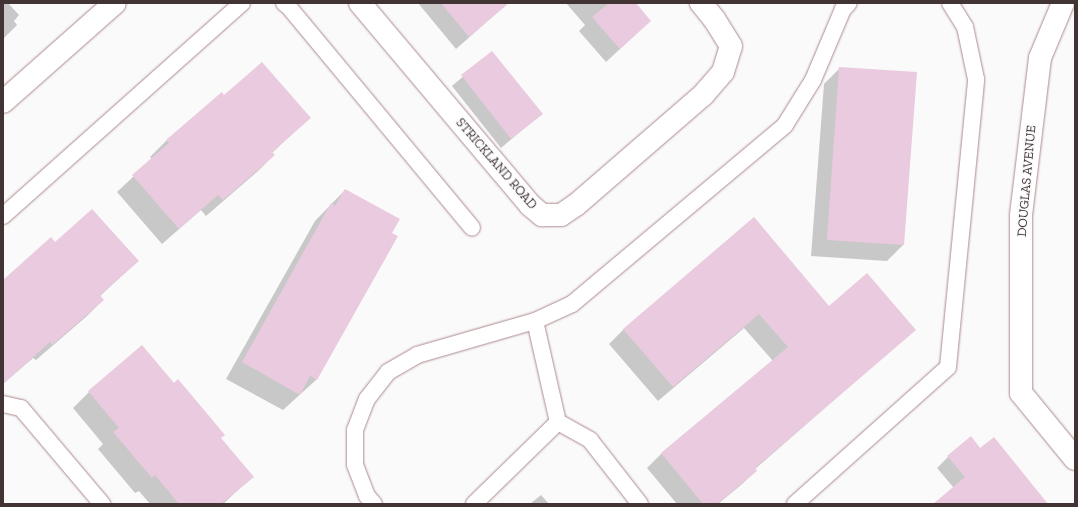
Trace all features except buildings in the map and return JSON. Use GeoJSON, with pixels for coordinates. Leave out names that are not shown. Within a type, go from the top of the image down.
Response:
{"type":"FeatureCollection","features":[{"type":"Feature","properties":{"kind":"street"},"geometry":{"type":"LineString","coordinates":[[3,102],[115,3]]}},
{"type":"Feature","properties":{"kind":"street","name":"STRICKLAND ROAD"},"geometry":{"type":"LineString","coordinates":[[360,3],[530,205],[542,215],[561,215],[576,205],[703,95],[723,72],[731,46],[714,19],[701,3]]}},
{"type":"Feature","properties":{"kind":"street","name":"DOUGLAS AVENUE"},"geometry":{"type":"LineString","coordinates":[[1062,3],[1040,58],[1021,216],[1021,393],[1075,459]]}},
{"type":"Feature","properties":{"kind":"lane"},"geometry":{"type":"LineString","coordinates":[[3,216],[242,3]]}},
{"type":"Feature","properties":{"kind":"lane"},"geometry":{"type":"LineString","coordinates":[[284,3],[472,228]]}},
{"type":"Feature","properties":{"kind":"lane"},"geometry":{"type":"LineString","coordinates":[[374,504],[367,496],[356,464],[355,430],[367,399],[388,372],[418,355],[535,321],[572,304],[785,125],[813,80],[840,16],[849,3]]}},
{"type":"Feature","properties":{"kind":"lane"},"geometry":{"type":"LineString","coordinates":[[794,504],[948,367],[976,79],[965,27],[950,3]]}},
{"type":"Feature","properties":{"kind":"lane"},"geometry":{"type":"LineString","coordinates":[[535,321],[558,422],[590,440],[640,504]]}},
{"type":"Feature","properties":{"kind":"lane"},"geometry":{"type":"LineString","coordinates":[[3,404],[21,408],[102,504]]}},
{"type":"Feature","properties":{"kind":"lane"},"geometry":{"type":"LineString","coordinates":[[474,504],[558,422]]}}]}
